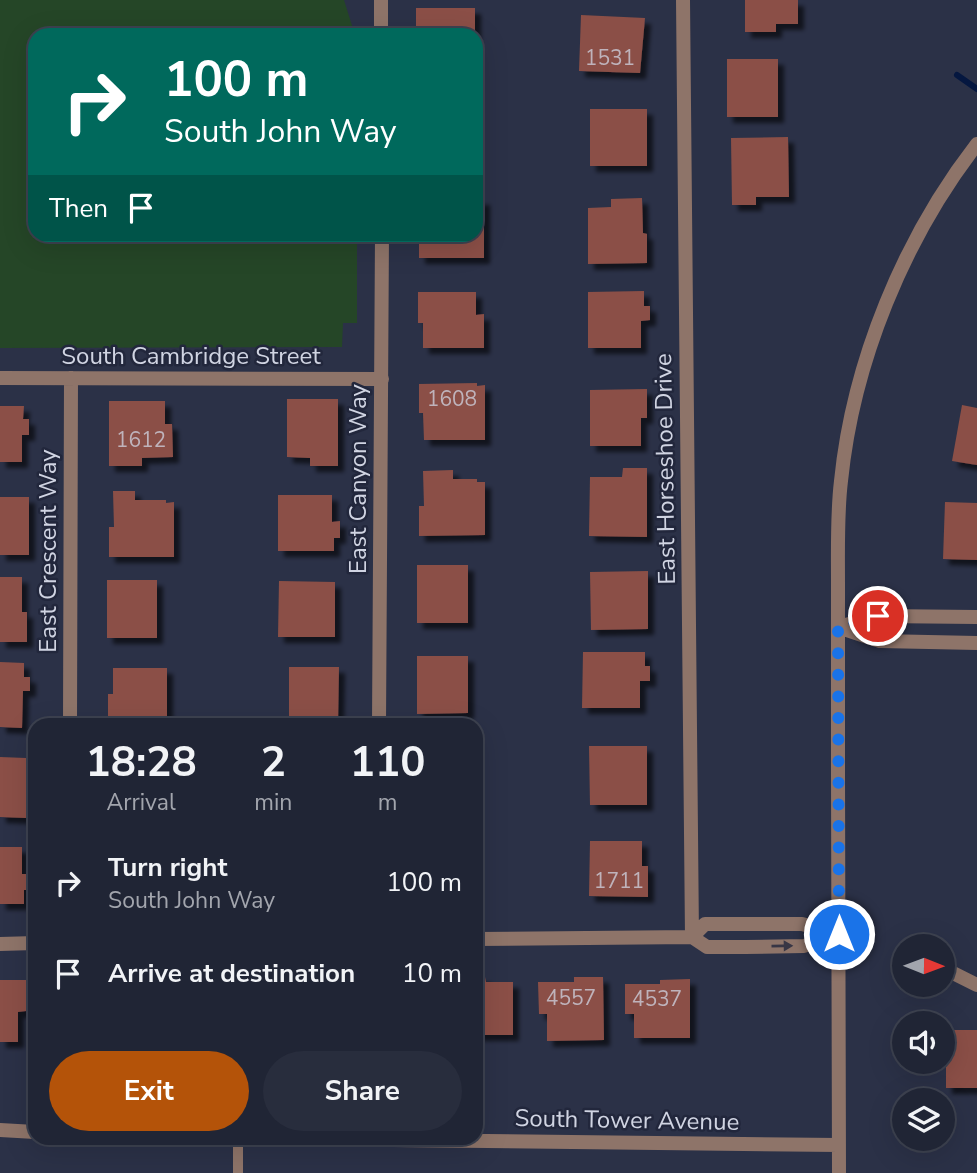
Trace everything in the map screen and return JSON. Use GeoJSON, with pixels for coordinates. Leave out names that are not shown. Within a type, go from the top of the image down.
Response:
{"type":"FeatureCollection","features":[{"type":"Feature","properties":{"kind":"street"},"geometry":{"type":"LineString","coordinates":[[381,0],[381,28]]}},
{"type":"Feature","properties":{"kind":"street","name":"East Horseshoe Drive"},"geometry":{"type":"LineString","coordinates":[[683,0],[692,937]]}},
{"type":"Feature","properties":{"kind":"street"},"geometry":{"type":"LineString","coordinates":[[839,1173],[838,627],[841,480],[850,424],[887,302],[908,255],[946,188],[977,144]]}},
{"type":"Feature","properties":{"kind":"street","name":"East Canyon Way"},"geometry":{"type":"LineString","coordinates":[[379,718],[382,242]]}},
{"type":"Feature","properties":{"kind":"street","name":"South Cambridge Street"},"geometry":{"type":"LineString","coordinates":[[0,378],[382,379]]}},
{"type":"Feature","properties":{"kind":"street","name":"East Crescent Way"},"geometry":{"type":"LineString","coordinates":[[70,718],[71,378]]}},
{"type":"Feature","properties":{"kind":"street"},"geometry":{"type":"LineString","coordinates":[[838,627],[878,616],[977,617]]}},
{"type":"Feature","properties":{"kind":"street"},"geometry":{"type":"LineString","coordinates":[[934,616],[935,642]]}},
{"type":"Feature","properties":{"kind":"street"},"geometry":{"type":"LineString","coordinates":[[838,627],[880,641],[977,643]]}},
{"type":"Feature","properties":{"kind":"street"},"geometry":{"type":"LineString","coordinates":[[692,937],[705,924],[802,924],[839,934]]}},
{"type":"Feature","properties":{"kind":"street"},"geometry":{"type":"LineString","coordinates":[[744,924],[745,947]]}},
{"type":"Feature","properties":{"kind":"street"},"geometry":{"type":"LineString","coordinates":[[483,939],[692,937],[707,947],[745,947],[804,946],[839,934]]}},
{"type":"Feature","properties":{"kind":"street"},"geometry":{"type":"LineString","coordinates":[[0,944],[28,943]]}},
{"type":"Feature","properties":{"kind":"street"},"geometry":{"type":"LineString","coordinates":[[956,974],[977,985]]}},
{"type":"Feature","properties":{"kind":"street"},"geometry":{"type":"LineString","coordinates":[[0,1130],[28,1132]]}},
{"type":"Feature","properties":{"kind":"street","name":"South Tower Avenue"},"geometry":{"type":"LineString","coordinates":[[483,1141],[839,1145]]}},
{"type":"Feature","properties":{"kind":"lane"},"geometry":{"type":"LineString","coordinates":[[238,1145],[238,1173]]}},
{"type":"Feature","properties":{"kind":"green space"},"geometry":{"type":"Polygon","coordinates":[[[0,0],[344,0],[353,28],[28,28],[28,242],[357,242],[357,323],[343,323],[342,347],[0,348],[0,0]]]}},
{"type":"Feature","properties":{"kind":"building"},"geometry":{"type":"Polygon","coordinates":[[[745,0],[798,0],[798,24],[776,24],[776,32],[745,32],[745,0]]]}},
{"type":"Feature","properties":{"kind":"building"},"geometry":{"type":"Polygon","coordinates":[[[416,8],[475,8],[475,28],[416,28],[416,8]]]}},
{"type":"Feature","properties":{"kind":"building"},"geometry":{"type":"Polygon","coordinates":[[[581,15],[645,18],[640,73],[579,71],[581,15]]]}},
{"type":"Feature","properties":{"kind":"building"},"geometry":{"type":"Polygon","coordinates":[[[727,59],[778,59],[778,117],[727,117],[727,59]]]}},
{"type":"Feature","properties":{"kind":"building"},"geometry":{"type":"Polygon","coordinates":[[[590,109],[647,109],[647,166],[590,166],[590,109]]]}},
{"type":"Feature","properties":{"kind":"building"},"geometry":{"type":"Polygon","coordinates":[[[788,137],[789,197],[756,197],[756,205],[732,205],[731,138],[788,137]]]}},
{"type":"Feature","properties":{"kind":"building"},"geometry":{"type":"Polygon","coordinates":[[[642,198],[643,233],[647,234],[647,263],[588,264],[588,208],[611,207],[611,199],[642,198]]]}},
{"type":"Feature","properties":{"kind":"building"},"geometry":{"type":"Polygon","coordinates":[[[484,199],[484,258],[419,258],[419,242],[483,242],[484,199]]]}},
{"type":"Feature","properties":{"kind":"building"},"geometry":{"type":"Polygon","coordinates":[[[644,291],[644,306],[650,306],[650,320],[641,321],[641,348],[588,348],[588,292],[644,291]]]}},
{"type":"Feature","properties":{"kind":"building"},"geometry":{"type":"Polygon","coordinates":[[[418,292],[476,292],[476,315],[484,314],[484,348],[423,348],[423,323],[418,323],[418,292]]]}},
{"type":"Feature","properties":{"kind":"building"},"geometry":{"type":"Polygon","coordinates":[[[477,383],[477,386],[485,385],[485,440],[424,440],[423,413],[419,413],[419,384],[477,383]]]}},
{"type":"Feature","properties":{"kind":"building"},"geometry":{"type":"Polygon","coordinates":[[[647,389],[647,418],[641,418],[641,446],[590,446],[590,390],[647,389]]]}},
{"type":"Feature","properties":{"kind":"building"},"geometry":{"type":"Polygon","coordinates":[[[287,399],[338,399],[338,466],[310,466],[310,458],[287,457],[287,399]]]}},
{"type":"Feature","properties":{"kind":"building"},"geometry":{"type":"Polygon","coordinates":[[[109,401],[165,401],[165,424],[172,424],[173,457],[142,458],[142,466],[109,466],[109,401]]]}},
{"type":"Feature","properties":{"kind":"building"},"geometry":{"type":"Polygon","coordinates":[[[962,405],[977,408],[977,465],[952,461],[962,405]]]}},
{"type":"Feature","properties":{"kind":"building"},"geometry":{"type":"Polygon","coordinates":[[[0,406],[24,406],[23,419],[29,419],[29,435],[22,435],[22,462],[0,462],[0,406]]]}},
{"type":"Feature","properties":{"kind":"building"},"geometry":{"type":"Polygon","coordinates":[[[623,468],[647,468],[647,537],[589,536],[590,477],[622,477],[623,468]]]}},
{"type":"Feature","properties":{"kind":"building"},"geometry":{"type":"Polygon","coordinates":[[[453,470],[453,479],[477,479],[477,482],[485,482],[485,535],[419,536],[419,506],[424,506],[423,471],[453,470]]]}},
{"type":"Feature","properties":{"kind":"building"},"geometry":{"type":"Polygon","coordinates":[[[113,491],[135,491],[135,500],[174,502],[174,557],[109,557],[109,527],[114,527],[113,491]]]}},
{"type":"Feature","properties":{"kind":"building"},"geometry":{"type":"Polygon","coordinates":[[[278,495],[332,495],[332,522],[340,521],[340,538],[334,538],[334,551],[278,551],[278,495]]]}},
{"type":"Feature","properties":{"kind":"building"},"geometry":{"type":"Polygon","coordinates":[[[0,497],[29,497],[29,555],[0,555],[0,497]]]}},
{"type":"Feature","properties":{"kind":"building"},"geometry":{"type":"Polygon","coordinates":[[[945,502],[977,503],[977,560],[943,559],[945,502]]]}},
{"type":"Feature","properties":{"kind":"building"},"geometry":{"type":"Polygon","coordinates":[[[417,565],[468,565],[468,623],[417,623],[417,565]]]}},
{"type":"Feature","properties":{"kind":"building"},"geometry":{"type":"Polygon","coordinates":[[[648,571],[648,629],[591,630],[590,572],[648,571]]]}},
{"type":"Feature","properties":{"kind":"building"},"geometry":{"type":"Polygon","coordinates":[[[0,577],[22,577],[22,612],[27,612],[27,642],[0,642],[0,577]]]}},
{"type":"Feature","properties":{"kind":"building"},"geometry":{"type":"Polygon","coordinates":[[[107,580],[157,580],[157,638],[107,638],[107,580]]]}},
{"type":"Feature","properties":{"kind":"building"},"geometry":{"type":"Polygon","coordinates":[[[279,581],[335,582],[335,637],[278,637],[279,581]]]}},
{"type":"Feature","properties":{"kind":"building"},"geometry":{"type":"Polygon","coordinates":[[[583,652],[645,652],[645,666],[650,666],[650,681],[640,681],[640,708],[582,708],[583,652]]]}},
{"type":"Feature","properties":{"kind":"building"},"geometry":{"type":"Polygon","coordinates":[[[417,656],[468,656],[468,713],[417,714],[417,656]]]}},
{"type":"Feature","properties":{"kind":"building"},"geometry":{"type":"Polygon","coordinates":[[[0,662],[24,663],[24,677],[30,677],[30,691],[23,691],[22,728],[0,727],[0,662]]]}},
{"type":"Feature","properties":{"kind":"building"},"geometry":{"type":"Polygon","coordinates":[[[289,667],[339,667],[338,718],[289,718],[289,667]]]}},
{"type":"Feature","properties":{"kind":"building"},"geometry":{"type":"Polygon","coordinates":[[[113,668],[167,668],[167,718],[108,718],[108,694],[113,694],[113,668]]]}},
{"type":"Feature","properties":{"kind":"building"},"geometry":{"type":"Polygon","coordinates":[[[589,746],[647,746],[647,805],[590,805],[589,746]]]}},
{"type":"Feature","properties":{"kind":"building"},"geometry":{"type":"Polygon","coordinates":[[[0,757],[26,758],[26,818],[0,817],[0,757]]]}},
{"type":"Feature","properties":{"kind":"building"},"geometry":{"type":"Polygon","coordinates":[[[590,841],[642,841],[642,866],[648,866],[648,897],[589,896],[590,841]]]}},
{"type":"Feature","properties":{"kind":"building"},"geometry":{"type":"Polygon","coordinates":[[[0,847],[22,847],[22,874],[28,874],[28,890],[24,890],[24,904],[0,904],[0,847]]]}},
{"type":"Feature","properties":{"kind":"building"},"geometry":{"type":"Polygon","coordinates":[[[483,977],[486,982],[513,982],[513,1035],[483,1035],[483,977]]]}},
{"type":"Feature","properties":{"kind":"building"},"geometry":{"type":"Polygon","coordinates":[[[574,977],[603,977],[604,1040],[547,1041],[547,1014],[539,1014],[538,982],[574,982],[574,977]]]}},
{"type":"Feature","properties":{"kind":"building"},"geometry":{"type":"Polygon","coordinates":[[[690,979],[690,1038],[634,1038],[634,1014],[625,1014],[625,984],[660,984],[660,980],[690,979]]]}},
{"type":"Feature","properties":{"kind":"building"},"geometry":{"type":"Polygon","coordinates":[[[0,980],[27,980],[26,1011],[18,1012],[18,1042],[0,1042],[0,980]]]}},
{"type":"Feature","properties":{"kind":"building"},"geometry":{"type":"Polygon","coordinates":[[[955,1030],[977,1030],[977,1088],[946,1088],[946,1074],[955,1074],[955,1030]]]}},
{"type":"Feature","properties":{"kind":"waterway"},"geometry":{"type":"LineString","coordinates":[[957,75],[977,89]]}},
{"type":"Feature","properties":{"kind":"route"},"geometry":{"type":"LineString","coordinates":[[839,934],[838,627],[878,616]]}}]}
